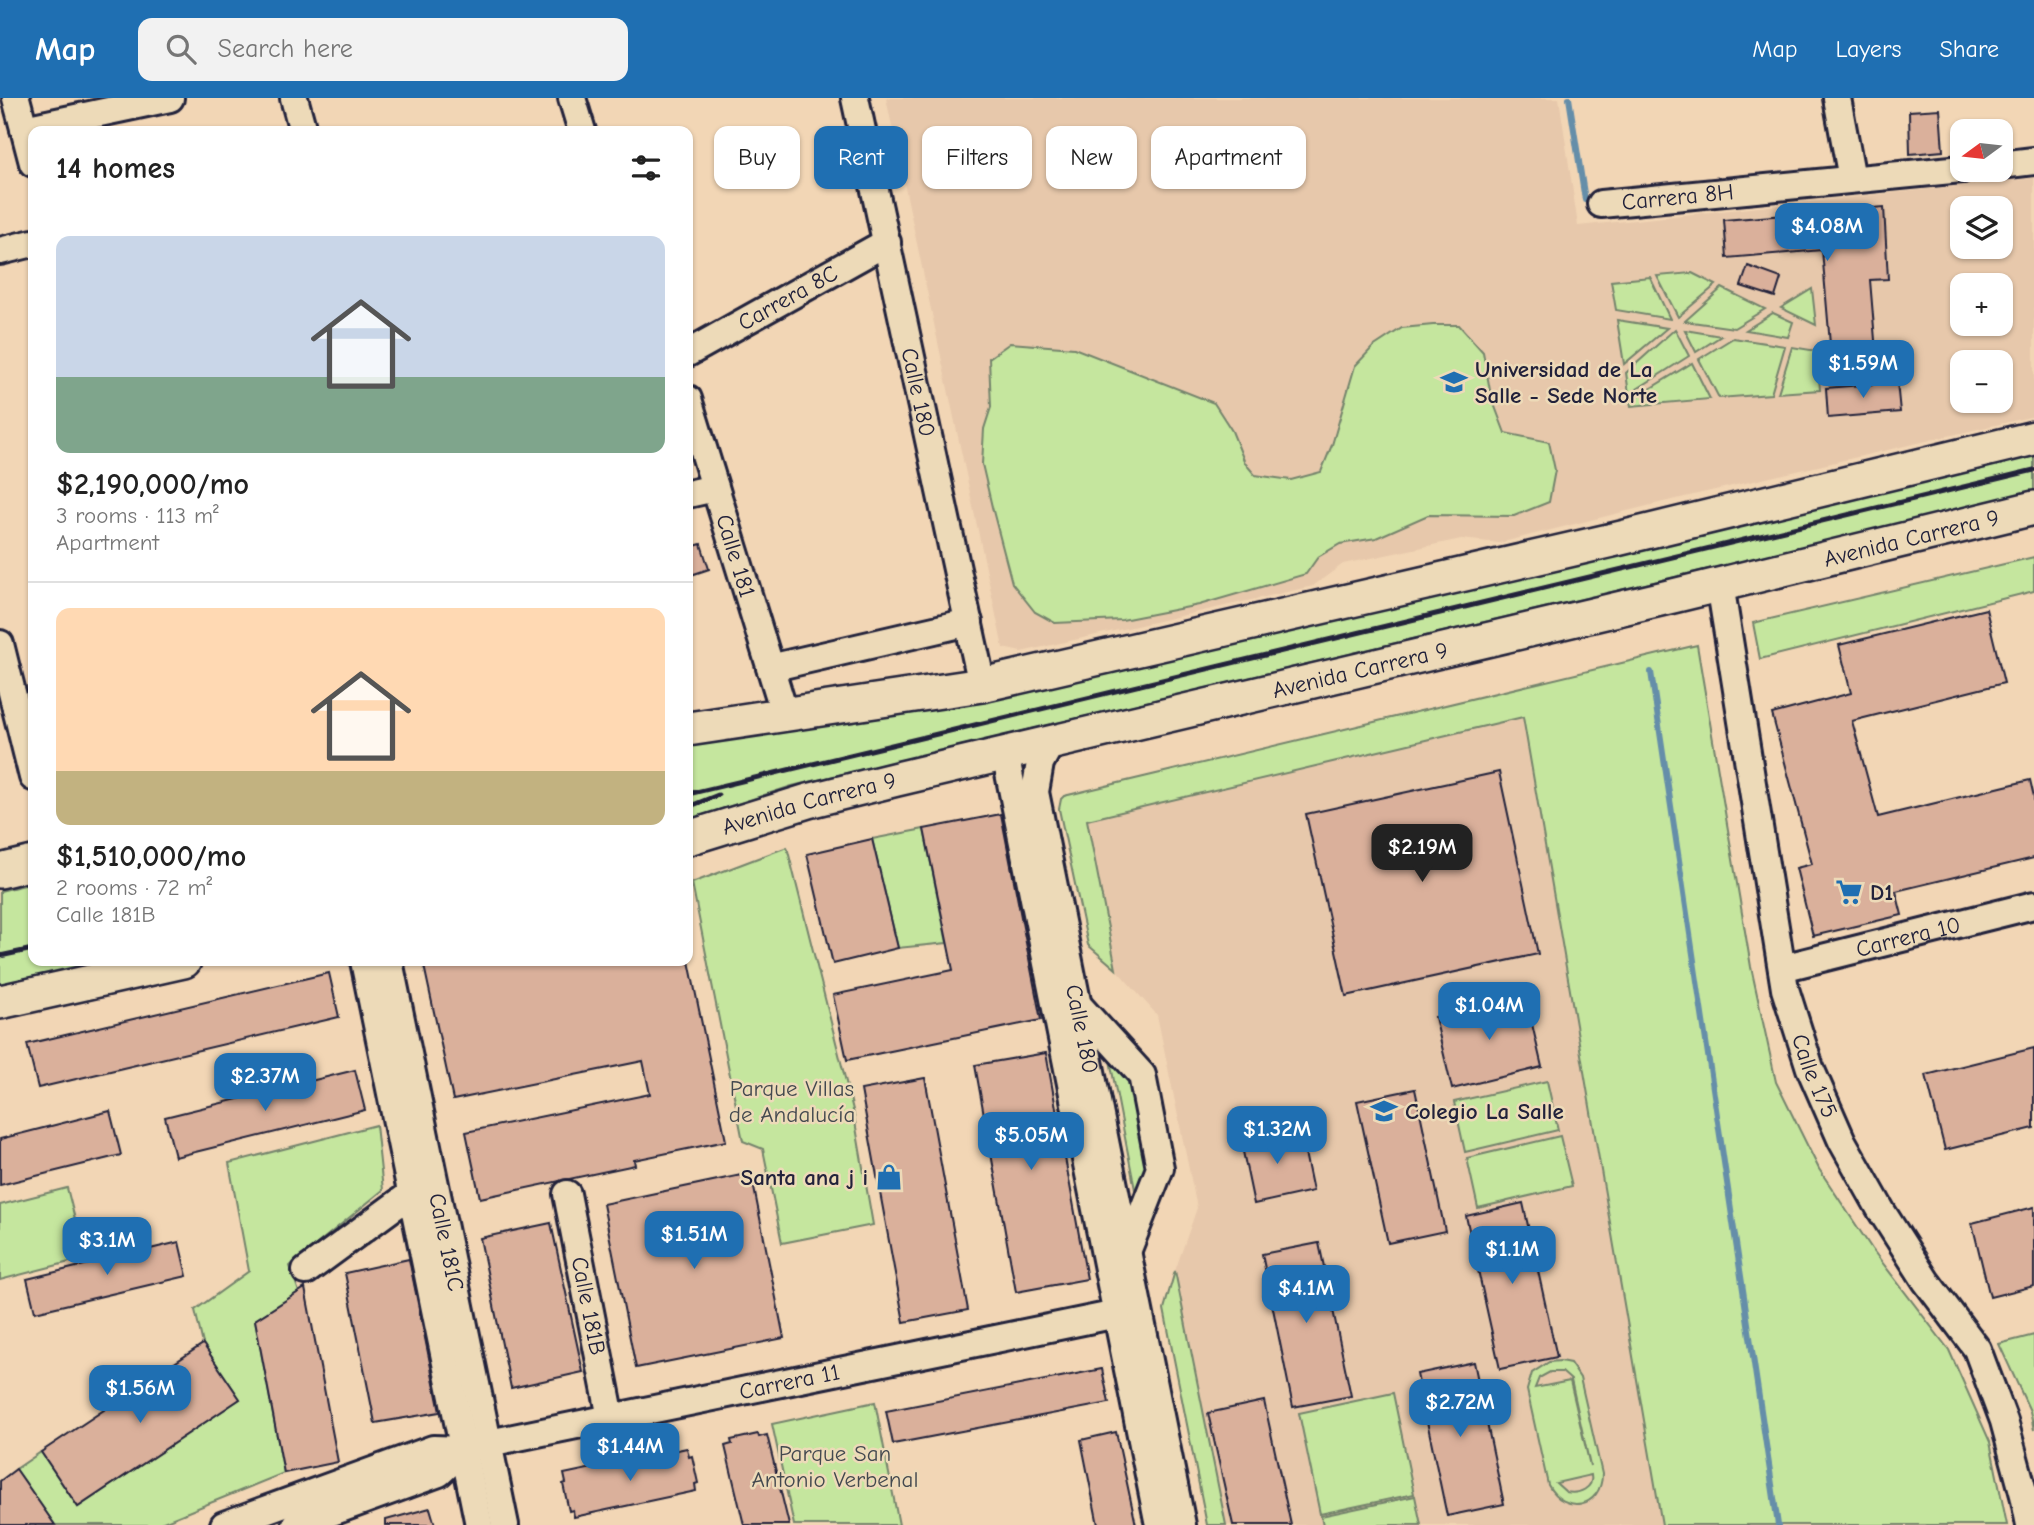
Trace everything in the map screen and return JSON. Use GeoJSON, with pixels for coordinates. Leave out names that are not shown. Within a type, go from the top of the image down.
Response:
{"type":"FeatureCollection","features":[{"type":"Feature","properties":{"kind":"main road"},"geometry":{"type":"LineString","coordinates":[[693,728],[982,685],[1617,539],[2034,438]]}},
{"type":"Feature","properties":{"kind":"main road","name":"Avenida Carrera 9"},"geometry":{"type":"LineString","coordinates":[[693,836],[808,801],[2034,508]]}},
{"type":"Feature","properties":{"kind":"main road"},"geometry":{"type":"LineString","coordinates":[[0,871],[28,864]]}},
{"type":"Feature","properties":{"kind":"main road"},"geometry":{"type":"LineString","coordinates":[[0,1002],[162,966]]}},
{"type":"Feature","properties":{"kind":"street"},"geometry":{"type":"LineString","coordinates":[[28,149],[15,114],[170,98]]}},
{"type":"Feature","properties":{"kind":"street"},"geometry":{"type":"LineString","coordinates":[[295,98],[302,126]]}},
{"type":"Feature","properties":{"kind":"street"},"geometry":{"type":"LineString","coordinates":[[572,98],[580,126]]}},
{"type":"Feature","properties":{"kind":"street","name":"Calle 180"},"geometry":{"type":"LineString","coordinates":[[855,98],[982,685]]}},
{"type":"Feature","properties":{"kind":"street"},"geometry":{"type":"LineString","coordinates":[[1838,98],[1852,179]]}},
{"type":"Feature","properties":{"kind":"street"},"geometry":{"type":"LineString","coordinates":[[2013,163],[2034,161]]}},
{"type":"Feature","properties":{"kind":"street","name":"Carrera 8H"},"geometry":{"type":"LineString","coordinates":[[1601,204],[1950,170]]}},
{"type":"Feature","properties":{"kind":"street","name":"Carrera 8C"},"geometry":{"type":"LineString","coordinates":[[693,350],[887,242]]}},
{"type":"Feature","properties":{"kind":"street"},"geometry":{"type":"LineString","coordinates":[[0,251],[28,244]]}},
{"type":"Feature","properties":{"kind":"street","name":"Calle 181"},"geometry":{"type":"LineString","coordinates":[[693,415],[785,715]]}},
{"type":"Feature","properties":{"kind":"street"},"geometry":{"type":"LineString","coordinates":[[693,493],[715,488]]}},
{"type":"Feature","properties":{"kind":"street","name":"Calle 175"},"geometry":{"type":"LineString","coordinates":[[1720,584],[1785,989],[1810,1068],[1842,1141],[1882,1212],[1926,1282],[1977,1349],[2004,1420],[2030,1525]]}},
{"type":"Feature","properties":{"kind":"street"},"geometry":{"type":"LineString","coordinates":[[771,668],[969,622]]}},
{"type":"Feature","properties":{"kind":"street"},"geometry":{"type":"LineString","coordinates":[[0,644],[28,757]]}},
{"type":"Feature","properties":{"kind":"street","name":"Calle 180"},"geometry":{"type":"LineString","coordinates":[[1051,743],[1040,762],[1035,792],[1182,1525]]}},
{"type":"Feature","properties":{"kind":"street","name":"Calle 180"},"geometry":{"type":"LineString","coordinates":[[1005,753],[1159,1525]]}},
{"type":"Feature","properties":{"kind":"street","name":"Carrera 10"},"geometry":{"type":"LineString","coordinates":[[1782,968],[2034,905]]}},
{"type":"Feature","properties":{"kind":"street","name":"Calle 181C"},"geometry":{"type":"LineString","coordinates":[[365,966],[411,1193],[476,1446],[505,1525]]}},
{"type":"Feature","properties":{"kind":"street","name":"Calle 181C"},"geometry":{"type":"LineString","coordinates":[[390,966],[434,1177],[476,1446],[479,1525]]}},
{"type":"Feature","properties":{"kind":"street"},"geometry":{"type":"LineString","coordinates":[[1078,1004],[1142,1075],[1160,1168],[1128,1252]]}},
{"type":"Feature","properties":{"kind":"street"},"geometry":{"type":"LineString","coordinates":[[306,1271],[434,1177]]}},
{"type":"Feature","properties":{"kind":"street","name":"Calle 181B"},"geometry":{"type":"LineString","coordinates":[[567,1194],[611,1418]]}},
{"type":"Feature","properties":{"kind":"street","name":"Carrera 11"},"geometry":{"type":"LineString","coordinates":[[224,1525],[433,1449],[476,1446],[1117,1314]]}},
{"type":"Feature","properties":{"kind":"street","name":"Carrera 11"},"geometry":{"type":"LineString","coordinates":[[296,1525],[439,1472],[476,1446]]}},
{"type":"Feature","properties":{"kind":"shaded area","name":"Universidad de La Salle - Sede Norte"},"geometry":{"type":"Polygon","coordinates":[[[886,98],[1559,98],[1578,226],[2034,178],[2034,416],[1499,543],[1461,539],[1343,564],[1313,586],[1021,652],[1003,648],[905,189],[908,189],[908,126],[892,126],[886,98]]]}},
{"type":"Feature","properties":{"kind":"shaded area","name":"Colegio La Salle"},"geometry":{"type":"Polygon","coordinates":[[[1523,716],[1662,1525],[1226,1525],[1175,1271],[1197,1208],[1157,1015],[1116,969],[1087,820],[1523,716]]]}},
{"type":"Feature","properties":{"kind":"green space"},"geometry":{"type":"Polygon","coordinates":[[[1692,273],[1716,285],[1678,317],[1657,276],[1692,273]]]}},
{"type":"Feature","properties":{"kind":"green space"},"geometry":{"type":"Polygon","coordinates":[[[1650,277],[1670,319],[1616,310],[1611,281],[1650,277]]]}},
{"type":"Feature","properties":{"kind":"green space"},"geometry":{"type":"Polygon","coordinates":[[[1722,288],[1765,309],[1734,328],[1685,321],[1722,288]]]}},
{"type":"Feature","properties":{"kind":"green space"},"geometry":{"type":"Polygon","coordinates":[[[1812,289],[1816,325],[1781,308],[1812,289]]]}},
{"type":"Feature","properties":{"kind":"green space"},"geometry":{"type":"Polygon","coordinates":[[[1773,313],[1793,322],[1788,337],[1746,330],[1773,313]]]}},
{"type":"Feature","properties":{"kind":"green space"},"geometry":{"type":"Polygon","coordinates":[[[1617,320],[1667,328],[1624,364],[1617,320]]]}},
{"type":"Feature","properties":{"kind":"green space"},"geometry":{"type":"Polygon","coordinates":[[[1459,325],[1483,352],[1491,396],[1505,433],[1549,442],[1555,470],[1549,502],[1514,516],[1428,515],[1376,538],[1340,544],[1318,557],[1306,574],[1199,605],[1122,620],[1055,623],[1035,612],[1012,583],[982,464],[984,429],[991,407],[989,358],[1010,343],[1074,348],[1214,403],[1232,431],[1245,463],[1255,475],[1291,480],[1321,472],[1332,445],[1355,366],[1373,347],[1402,328],[1459,325]]]}},
{"type":"Feature","properties":{"kind":"green space"},"geometry":{"type":"Polygon","coordinates":[[[1675,329],[1689,356],[1629,394],[1626,373],[1675,329]]]}},
{"type":"Feature","properties":{"kind":"green space"},"geometry":{"type":"Polygon","coordinates":[[[1685,330],[1721,336],[1696,352],[1685,330]]]}},
{"type":"Feature","properties":{"kind":"green space"},"geometry":{"type":"Polygon","coordinates":[[[1733,338],[1785,346],[1771,394],[1719,398],[1699,359],[1733,338]]]}},
{"type":"Feature","properties":{"kind":"green space"},"geometry":{"type":"Polygon","coordinates":[[[1792,347],[1817,351],[1820,390],[1778,393],[1792,347]]]}},
{"type":"Feature","properties":{"kind":"green space"},"geometry":{"type":"Polygon","coordinates":[[[1692,363],[1710,399],[1631,406],[1630,401],[1692,363]]]}},
{"type":"Feature","properties":{"kind":"green space"},"geometry":{"type":"Polygon","coordinates":[[[2034,454],[2034,492],[792,786],[693,818],[693,745],[988,700],[2034,454]]]}},
{"type":"Feature","properties":{"kind":"green space"},"geometry":{"type":"Polygon","coordinates":[[[2034,557],[2034,591],[1760,659],[1753,623],[2034,557]]]}},
{"type":"Feature","properties":{"kind":"green space"},"geometry":{"type":"Polygon","coordinates":[[[1697,645],[1751,967],[1776,1082],[1819,1169],[1872,1249],[1949,1350],[1990,1442],[2007,1525],[1662,1525],[1523,717],[1087,820],[1116,969],[1088,945],[1059,809],[1064,796],[1697,645]]]}},
{"type":"Feature","properties":{"kind":"green space"},"geometry":{"type":"Polygon","coordinates":[[[924,829],[947,943],[898,948],[872,839],[924,829]]]}},
{"type":"Feature","properties":{"kind":"green space","name":"Parque Villas de Andalucía"},"geometry":{"type":"Polygon","coordinates":[[[787,847],[853,1110],[873,1225],[782,1243],[763,1149],[743,1141],[693,883],[787,847]]]}},
{"type":"Feature","properties":{"kind":"green space"},"geometry":{"type":"Polygon","coordinates":[[[28,884],[28,966],[99,966],[0,988],[0,891],[28,884]]]}},
{"type":"Feature","properties":{"kind":"green space"},"geometry":{"type":"Polygon","coordinates":[[[1109,1055],[1134,1079],[1151,1169],[1137,1200],[1109,1055]]]}},
{"type":"Feature","properties":{"kind":"green space"},"geometry":{"type":"Polygon","coordinates":[[[1547,1081],[1558,1130],[1465,1152],[1454,1102],[1547,1081]]]}},
{"type":"Feature","properties":{"kind":"green space"},"geometry":{"type":"Polygon","coordinates":[[[376,1125],[383,1190],[290,1266],[299,1292],[255,1320],[284,1473],[156,1525],[55,1525],[16,1469],[41,1452],[78,1507],[240,1399],[203,1344],[195,1310],[249,1271],[229,1163],[376,1125]]]}},
{"type":"Feature","properties":{"kind":"green space"},"geometry":{"type":"Polygon","coordinates":[[[1560,1136],[1572,1186],[1478,1208],[1467,1158],[1560,1136]]]}},
{"type":"Feature","properties":{"kind":"green space"},"geometry":{"type":"Polygon","coordinates":[[[67,1188],[85,1258],[0,1280],[0,1205],[67,1188]]]}},
{"type":"Feature","properties":{"kind":"green space"},"geometry":{"type":"Polygon","coordinates":[[[1175,1271],[1226,1525],[1207,1525],[1164,1309],[1175,1271]]]}},
{"type":"Feature","properties":{"kind":"green space"},"geometry":{"type":"Polygon","coordinates":[[[2034,1335],[2034,1430],[2030,1411],[1999,1344],[2034,1335]]]}},
{"type":"Feature","properties":{"kind":"green space"},"geometry":{"type":"Polygon","coordinates":[[[1549,1362],[1570,1363],[1580,1378],[1602,1474],[1596,1494],[1581,1503],[1563,1501],[1548,1485],[1527,1390],[1532,1373],[1549,1362]],[[1550,1372],[1539,1378],[1535,1388],[1570,1381],[1590,1466],[1571,1380],[1562,1372],[1550,1372]],[[1591,1475],[1556,1483],[1566,1492],[1576,1492],[1588,1487],[1591,1475]]]}},
{"type":"Feature","properties":{"kind":"green space"},"geometry":{"type":"Polygon","coordinates":[[[1393,1393],[1414,1494],[1320,1514],[1299,1413],[1393,1393]]]}},
{"type":"Feature","properties":{"kind":"green space","name":"Parque San Antonio Verbenal"},"geometry":{"type":"Polygon","coordinates":[[[875,1402],[899,1525],[794,1525],[772,1424],[875,1402]]]}},
{"type":"Feature","properties":{"kind":"green space"},"geometry":{"type":"Polygon","coordinates":[[[1415,1496],[1421,1525],[1323,1525],[1321,1516],[1415,1496]]]}},
{"type":"Feature","properties":{"kind":"building"},"geometry":{"type":"Polygon","coordinates":[[[1940,109],[1943,151],[1910,154],[1909,111],[1940,109]]]}},
{"type":"Feature","properties":{"kind":"building"},"geometry":{"type":"Polygon","coordinates":[[[1884,207],[1888,279],[1870,280],[1876,352],[1831,356],[1822,250],[1727,258],[1724,220],[1884,207]]]}},
{"type":"Feature","properties":{"kind":"building"},"geometry":{"type":"Polygon","coordinates":[[[1748,266],[1781,278],[1775,297],[1741,286],[1748,266]]]}},
{"type":"Feature","properties":{"kind":"building"},"geometry":{"type":"Polygon","coordinates":[[[1897,382],[1900,412],[1828,418],[1826,388],[1897,382]]]}},
{"type":"Feature","properties":{"kind":"building"},"geometry":{"type":"Polygon","coordinates":[[[701,544],[709,569],[693,574],[693,546],[701,544]]]}},
{"type":"Feature","properties":{"kind":"building"},"geometry":{"type":"Polygon","coordinates":[[[1986,609],[2004,683],[1852,721],[1878,817],[2030,780],[2034,797],[2034,858],[1896,891],[1902,915],[1813,936],[1796,868],[1812,864],[1772,714],[1851,693],[1839,645],[1986,609]]]}},
{"type":"Feature","properties":{"kind":"building"},"geometry":{"type":"Polygon","coordinates":[[[1499,772],[1538,954],[1346,996],[1306,814],[1499,772]]]}},
{"type":"Feature","properties":{"kind":"building"},"geometry":{"type":"Polygon","coordinates":[[[1001,814],[1041,1020],[847,1060],[833,995],[953,970],[924,829],[1001,814]]]}},
{"type":"Feature","properties":{"kind":"building"},"geometry":{"type":"Polygon","coordinates":[[[872,839],[898,948],[833,964],[807,854],[872,839]]]}},
{"type":"Feature","properties":{"kind":"building"},"geometry":{"type":"Polygon","coordinates":[[[424,966],[690,966],[726,1141],[634,1160],[635,1165],[480,1198],[466,1132],[650,1094],[643,1061],[453,1100],[424,966]]]}},
{"type":"Feature","properties":{"kind":"building"},"geometry":{"type":"Polygon","coordinates":[[[329,973],[339,1017],[38,1088],[27,1044],[329,973]]]}},
{"type":"Feature","properties":{"kind":"building"},"geometry":{"type":"Polygon","coordinates":[[[1525,994],[1542,1067],[1452,1089],[1435,1017],[1525,994]]]}},
{"type":"Feature","properties":{"kind":"building"},"geometry":{"type":"Polygon","coordinates":[[[2034,1048],[2034,1128],[1945,1150],[1926,1075],[2034,1048]]]}},
{"type":"Feature","properties":{"kind":"building"},"geometry":{"type":"Polygon","coordinates":[[[1046,1053],[1087,1279],[1016,1292],[975,1065],[1046,1053]]]}},
{"type":"Feature","properties":{"kind":"building"},"geometry":{"type":"Polygon","coordinates":[[[355,1070],[365,1110],[175,1157],[165,1117],[355,1070]]]}},
{"type":"Feature","properties":{"kind":"building"},"geometry":{"type":"Polygon","coordinates":[[[925,1078],[968,1310],[904,1322],[861,1090],[925,1078]]]}},
{"type":"Feature","properties":{"kind":"building"},"geometry":{"type":"Polygon","coordinates":[[[1415,1089],[1445,1231],[1388,1243],[1357,1101],[1415,1089]]]}},
{"type":"Feature","properties":{"kind":"building"},"geometry":{"type":"Polygon","coordinates":[[[110,1111],[121,1155],[0,1185],[0,1139],[110,1111]]]}},
{"type":"Feature","properties":{"kind":"building"},"geometry":{"type":"Polygon","coordinates":[[[1300,1129],[1313,1191],[1254,1204],[1241,1142],[1300,1129]]]}},
{"type":"Feature","properties":{"kind":"building"},"geometry":{"type":"Polygon","coordinates":[[[751,1173],[784,1338],[636,1368],[603,1204],[751,1173]]]}},
{"type":"Feature","properties":{"kind":"building"},"geometry":{"type":"Polygon","coordinates":[[[1523,1203],[1557,1357],[1500,1369],[1466,1216],[1523,1203]]]}},
{"type":"Feature","properties":{"kind":"building"},"geometry":{"type":"Polygon","coordinates":[[[2034,1207],[2034,1286],[1990,1297],[1972,1223],[2034,1207]]]}},
{"type":"Feature","properties":{"kind":"building"},"geometry":{"type":"Polygon","coordinates":[[[551,1223],[583,1372],[511,1388],[480,1238],[551,1223]]]}},
{"type":"Feature","properties":{"kind":"building"},"geometry":{"type":"Polygon","coordinates":[[[179,1242],[187,1276],[35,1312],[27,1279],[179,1242]]]}},
{"type":"Feature","properties":{"kind":"building"},"geometry":{"type":"Polygon","coordinates":[[[1319,1243],[1351,1396],[1293,1407],[1262,1254],[1319,1243]]]}},
{"type":"Feature","properties":{"kind":"building"},"geometry":{"type":"Polygon","coordinates":[[[409,1259],[440,1412],[375,1423],[345,1273],[409,1259]]]}},
{"type":"Feature","properties":{"kind":"building"},"geometry":{"type":"Polygon","coordinates":[[[305,1288],[338,1462],[284,1473],[255,1320],[305,1288]]]}},
{"type":"Feature","properties":{"kind":"building"},"geometry":{"type":"Polygon","coordinates":[[[203,1344],[240,1399],[78,1507],[41,1452],[203,1344]]]}},
{"type":"Feature","properties":{"kind":"building"},"geometry":{"type":"Polygon","coordinates":[[[1474,1362],[1504,1504],[1447,1516],[1417,1374],[1474,1362]]]}},
{"type":"Feature","properties":{"kind":"building"},"geometry":{"type":"Polygon","coordinates":[[[1102,1369],[1109,1403],[893,1444],[886,1411],[1102,1369]]]}},
{"type":"Feature","properties":{"kind":"building"},"geometry":{"type":"Polygon","coordinates":[[[1264,1401],[1291,1525],[1233,1525],[1208,1413],[1264,1401]]]}},
{"type":"Feature","properties":{"kind":"building"},"geometry":{"type":"Polygon","coordinates":[[[1116,1432],[1136,1525],[1098,1525],[1081,1440],[1116,1432]]]}},
{"type":"Feature","properties":{"kind":"building"},"geometry":{"type":"Polygon","coordinates":[[[758,1434],[759,1437],[767,1435],[789,1525],[744,1525],[725,1446],[732,1444],[731,1440],[758,1434]]]}},
{"type":"Feature","properties":{"kind":"building"},"geometry":{"type":"Polygon","coordinates":[[[687,1448],[689,1457],[692,1456],[698,1483],[695,1484],[696,1491],[574,1517],[573,1510],[569,1511],[563,1484],[566,1483],[564,1474],[687,1448]]]}},
{"type":"Feature","properties":{"kind":"building"},"geometry":{"type":"Polygon","coordinates":[[[16,1469],[55,1525],[0,1525],[0,1481],[16,1469]]]}},
{"type":"Feature","properties":{"kind":"building"},"geometry":{"type":"Polygon","coordinates":[[[430,1508],[435,1525],[386,1525],[386,1520],[430,1508]]]}},
{"type":"Feature","properties":{"kind":"waterway"},"geometry":{"type":"LineString","coordinates":[[1569,98],[1585,200]]}},
{"type":"Feature","properties":{"kind":"waterway"},"geometry":{"type":"LineString","coordinates":[[1651,672],[1778,1525]]}},
{"type":"Feature","properties":{"kind":"railway"},"geometry":{"type":"LineString","coordinates":[[693,793],[2034,470]]}},
{"type":"Feature","properties":{"kind":"railway"},"geometry":{"type":"LineString","coordinates":[[693,805],[718,795]]}},
{"type":"Feature","properties":{"kind":"railway"},"geometry":{"type":"LineString","coordinates":[[0,956],[28,950]]}},
{"type":"Feature","properties":{"kind":"place","name":"Universidad de La Salle - Sede Norte"},"geometry":{"type":"Point","coordinates":[1454,382]}},
{"type":"Feature","properties":{"kind":"place","name":"D1"},"geometry":{"type":"Point","coordinates":[1849,892]}},
{"type":"Feature","properties":{"kind":"place","name":"Colegio La Salle"},"geometry":{"type":"Point","coordinates":[1384,1111]}},
{"type":"Feature","properties":{"kind":"place","name":"Santa ana j i"},"geometry":{"type":"Point","coordinates":[889,1177]}}]}
